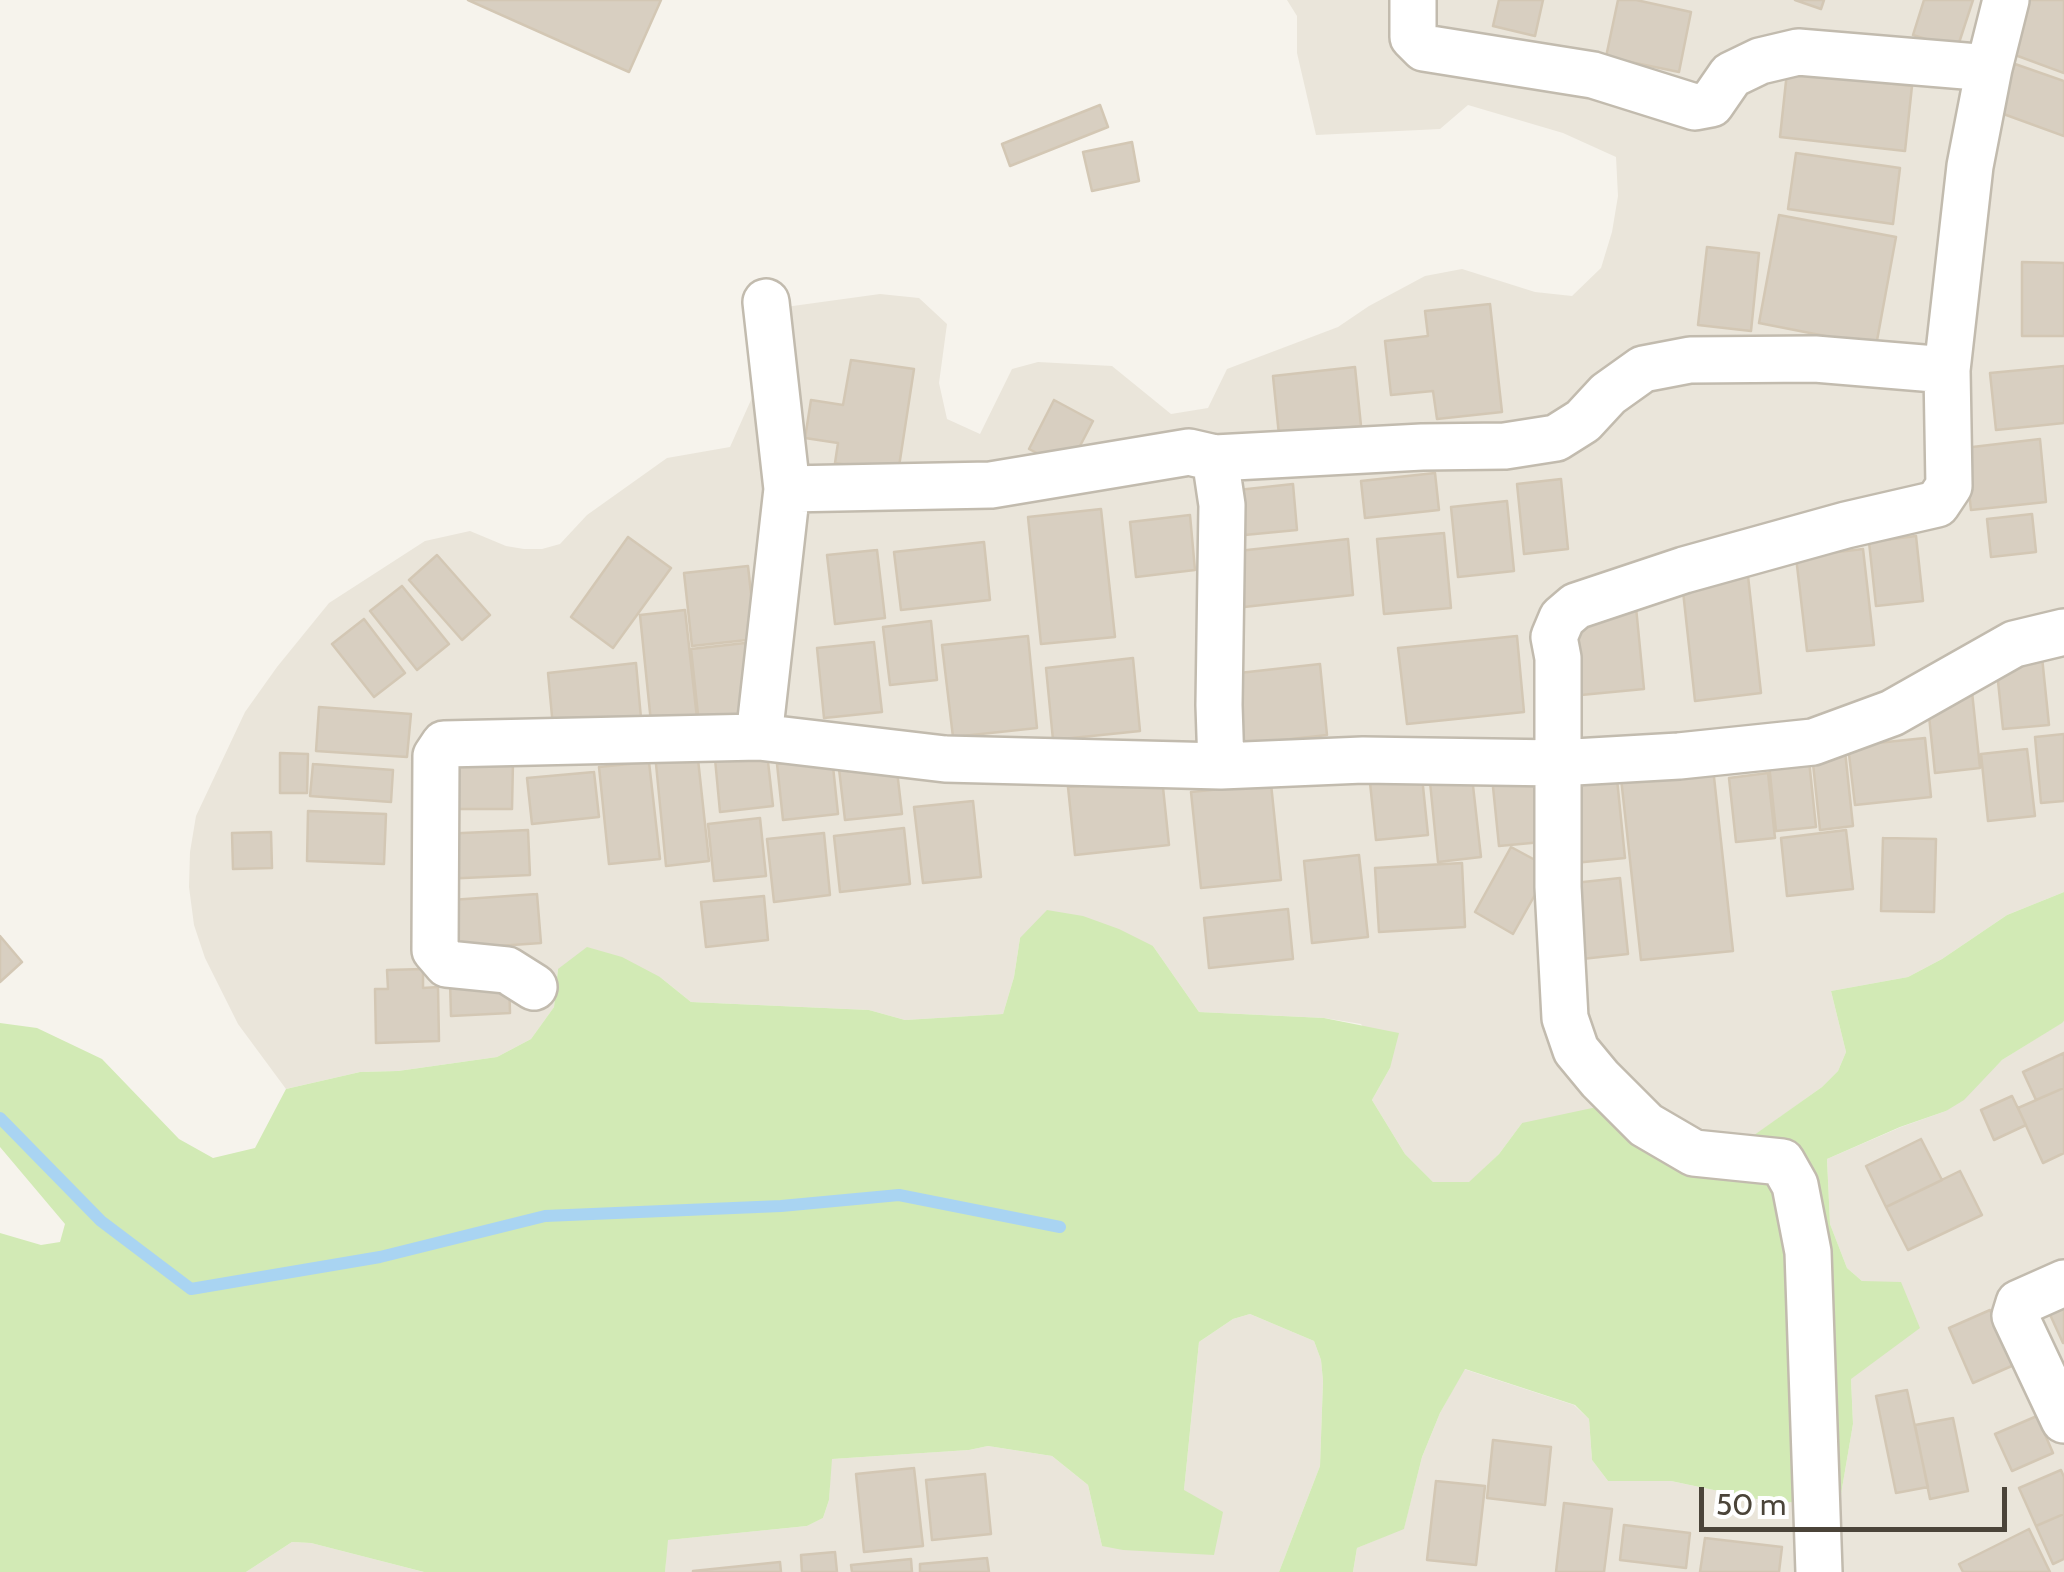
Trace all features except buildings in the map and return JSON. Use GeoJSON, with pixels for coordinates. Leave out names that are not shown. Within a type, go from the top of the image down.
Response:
{"type":"FeatureCollection","features":[{"type":"Feature","properties":{"kind":"street"},"geometry":{"type":"LineString","coordinates":[[1413,0],[1413,37],[1424,48],[1593,75],[1694,106],[1711,104],[1730,75],[1760,61],[1798,52],[1989,68]]}},
{"type":"Feature","properties":{"kind":"street"},"geometry":{"type":"LineString","coordinates":[[1819,1572],[1808,1252],[1794,1185],[1782,1162],[1694,1153],[1646,1125],[1576,1050],[1565,1018],[1558,887],[1558,658],[1554,636],[1562,618],[1576,606],[1684,570],[1938,504],[1949,486],[1947,370],[1970,166],[2006,0]]}},
{"type":"Feature","properties":{"kind":"street"},"geometry":{"type":"LineString","coordinates":[[759,737],[787,489],[766,302]]}},
{"type":"Feature","properties":{"kind":"street"},"geometry":{"type":"LineString","coordinates":[[787,489],[991,485],[1189,452],[1215,458],[1505,446],[1556,438],[1583,421],[1608,394],[1643,370],[1690,360],[1814,359],[1947,370]]}},
{"type":"Feature","properties":{"kind":"street"},"geometry":{"type":"LineString","coordinates":[[1215,458],[1222,505],[1221,766]]}},
{"type":"Feature","properties":{"kind":"street"},"geometry":{"type":"LineString","coordinates":[[534,987],[507,970],[447,964],[435,950],[436,756],[444,744],[759,737],[945,758],[1221,766],[1364,760],[1557,763],[1679,756],[1813,742],[1892,714],[2014,644],[2064,632]]}},
{"type":"Feature","properties":{"kind":"street"},"geometry":{"type":"LineString","coordinates":[[2064,1282],[2020,1303],[2015,1316],[2064,1420]]}},
{"type":"Feature","properties":{"kind":"shaded area"},"geometry":{"type":"Polygon","coordinates":[[[1287,0],[2064,0],[2064,892],[2007,915],[1908,977],[1831,991],[1846,1052],[1838,1071],[1822,1087],[1733,1151],[1522,1123],[1499,1154],[1470,1182],[1433,1182],[1405,1154],[1372,1100],[1390,1068],[1361,1024],[1324,1018],[1199,1012],[1153,946],[1020,938],[1003,1014],[905,1020],[869,1010],[691,1002],[660,977],[558,969],[554,1007],[531,1039],[497,1057],[398,1071],[360,1072],[286,1089],[238,1024],[205,958],[194,925],[189,887],[196,816],[245,712],[329,603],[425,541],[470,531],[524,549],[560,544],[587,515],[667,458],[730,447],[755,391],[749,312],[880,294],[919,298],[947,324],[939,383],[947,419],[980,434],[1012,369],[1038,362],[1112,366],[1171,414],[1208,408],[1227,369],[1338,327],[1425,276],[1462,269],[1535,292],[1572,296],[1601,268],[1618,196],[1616,157],[1563,133],[1468,105],[1440,129],[1316,135],[1297,53],[1297,16],[1287,0]]]}},
{"type":"Feature","properties":{"kind":"shaded area"},"geometry":{"type":"Polygon","coordinates":[[[2064,1021],[2064,1572],[1353,1572],[1357,1548],[1404,1528],[1422,1457],[1464,1369],[1574,1405],[1589,1419],[1592,1460],[1608,1481],[1671,1481],[1761,1500],[1839,1506],[1853,1424],[1851,1379],[1862,1281],[1847,1268],[1830,1224],[1827,1159],[1946,1111],[2002,1060],[2064,1021]]]}},
{"type":"Feature","properties":{"kind":"shaded area"},"geometry":{"type":"Polygon","coordinates":[[[1250,1314],[1314,1341],[1321,1360],[1320,1466],[1279,1572],[665,1572],[667,1540],[807,1526],[823,1518],[829,1500],[831,1459],[988,1446],[1052,1456],[1088,1485],[1102,1546],[1184,1490],[1199,1342],[1233,1319],[1250,1314]]]}},
{"type":"Feature","properties":{"kind":"shaded area"},"geometry":{"type":"Polygon","coordinates":[[[292,1542],[311,1543],[424,1572],[246,1572],[292,1542]]]}},
{"type":"Feature","properties":{"kind":"green space"},"geometry":{"type":"Polygon","coordinates":[[[2064,892],[2064,1021],[2002,1060],[1964,1100],[1946,1111],[1827,1159],[1830,1224],[1847,1268],[1862,1281],[1901,1282],[1920,1328],[1851,1379],[1853,1424],[1839,1506],[1761,1500],[1671,1481],[1608,1481],[1592,1460],[1589,1419],[1575,1405],[1465,1369],[1440,1413],[1422,1457],[1404,1529],[1357,1548],[1353,1572],[1279,1572],[1320,1466],[1321,1360],[1314,1341],[1250,1314],[1233,1319],[1199,1342],[1184,1490],[1223,1512],[1214,1555],[1102,1546],[1088,1485],[1052,1456],[988,1446],[832,1459],[829,1500],[823,1518],[807,1526],[668,1540],[665,1572],[424,1572],[311,1543],[292,1542],[246,1572],[0,1572],[0,1233],[41,1245],[60,1242],[65,1224],[0,1147],[0,1023],[37,1028],[102,1059],[179,1139],[213,1158],[255,1148],[286,1089],[360,1072],[398,1071],[497,1057],[531,1039],[554,1007],[558,969],[587,947],[622,957],[660,977],[691,1002],[869,1010],[905,1020],[1003,1014],[1020,938],[1047,910],[1083,916],[1153,946],[1199,1012],[1324,1018],[1399,1033],[1390,1068],[1372,1100],[1405,1154],[1433,1182],[1469,1182],[1499,1154],[1522,1123],[1597,1107],[1733,1150],[1822,1087],[1838,1071],[1846,1052],[1831,991],[1908,977],[2007,915],[2064,892]]]}},
{"type":"Feature","properties":{"kind":"waterway"},"geometry":{"type":"LineString","coordinates":[[0,1118],[101,1221],[191,1289],[380,1257],[545,1216],[781,1206],[899,1195],[1060,1227]]}}]}
